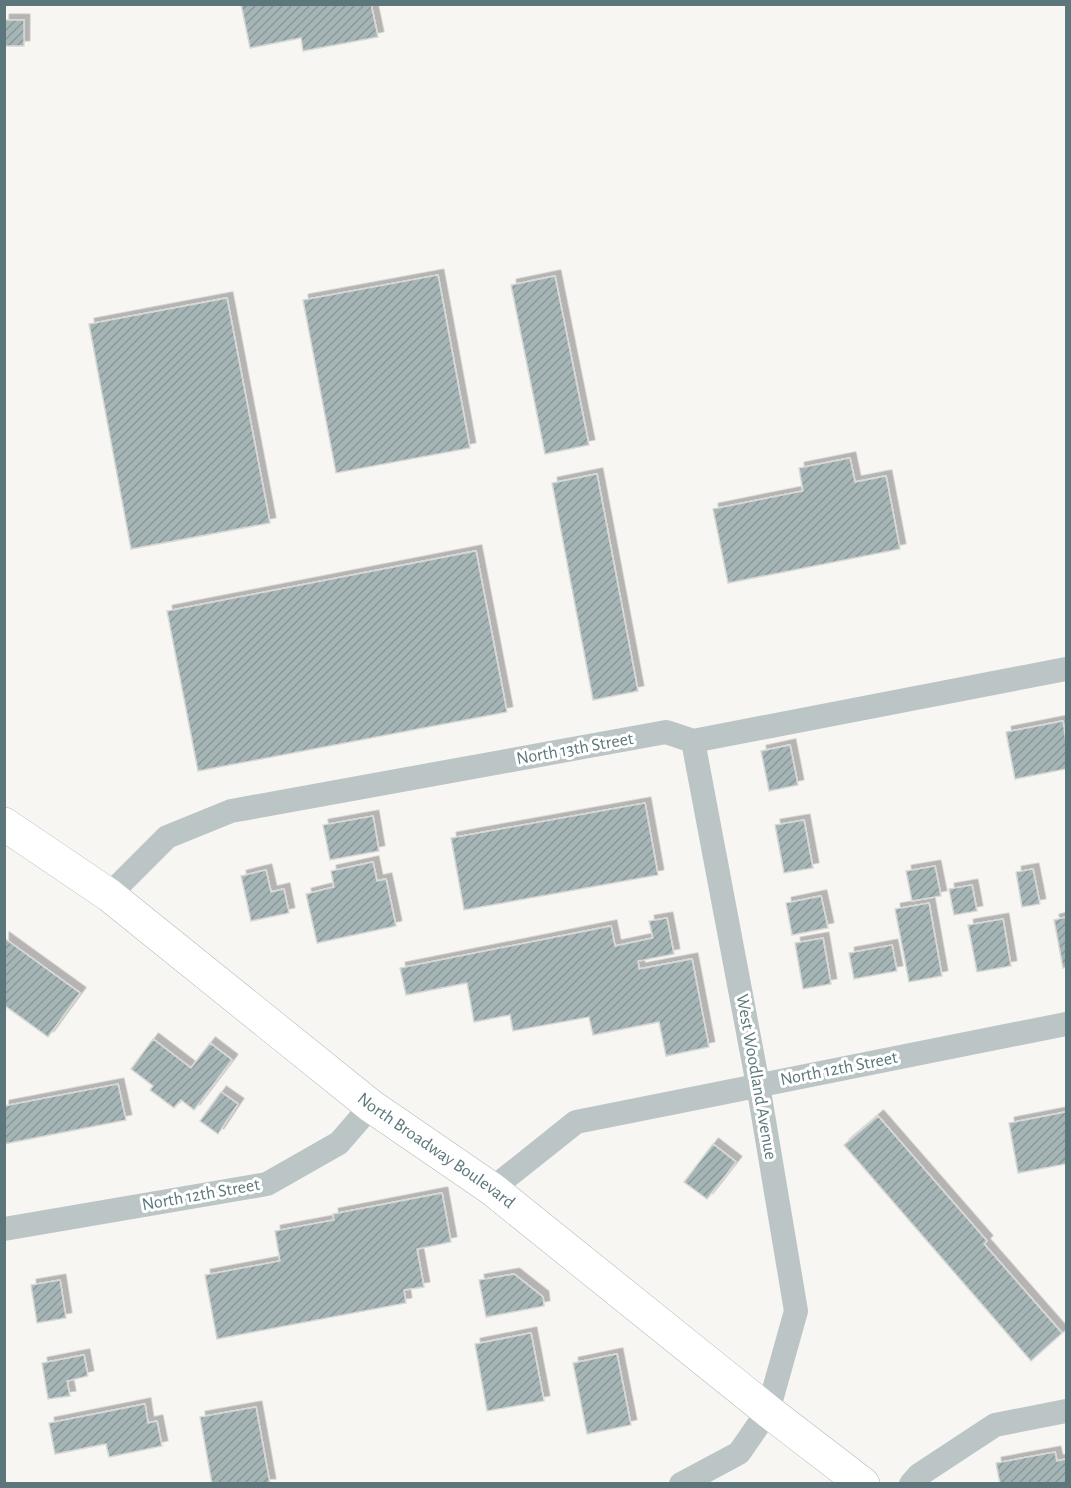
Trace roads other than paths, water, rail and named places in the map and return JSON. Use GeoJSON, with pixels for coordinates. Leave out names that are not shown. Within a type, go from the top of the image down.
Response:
{"type":"FeatureCollection","features":[{"type":"Feature","properties":{"kind":"main road","name":"North Broadway Boulevard"},"geometry":{"type":"LineString","coordinates":[[4,824],[109,895],[370,1106],[492,1189],[768,1411],[863,1484]]}},
{"type":"Feature","properties":{"kind":"street","name":"North 13th Street"},"geometry":{"type":"LineString","coordinates":[[109,895],[167,837],[231,811],[666,732],[693,741],[1066,669]]}},
{"type":"Feature","properties":{"kind":"street","name":"West Woodland Avenue"},"geometry":{"type":"LineString","coordinates":[[681,1484],[739,1453],[768,1411],[796,1311],[758,1085],[693,741]]}},
{"type":"Feature","properties":{"kind":"street","name":"North 12th Street"},"geometry":{"type":"LineString","coordinates":[[492,1189],[576,1122],[1066,1024]]}},
{"type":"Feature","properties":{"kind":"street","name":"North 12th Street"},"geometry":{"type":"LineString","coordinates":[[4,1229],[267,1184],[339,1143],[370,1106]]}},
{"type":"Feature","properties":{"kind":"street"},"geometry":{"type":"LineString","coordinates":[[911,1484],[919,1475],[994,1425],[1066,1411]]}}]}
